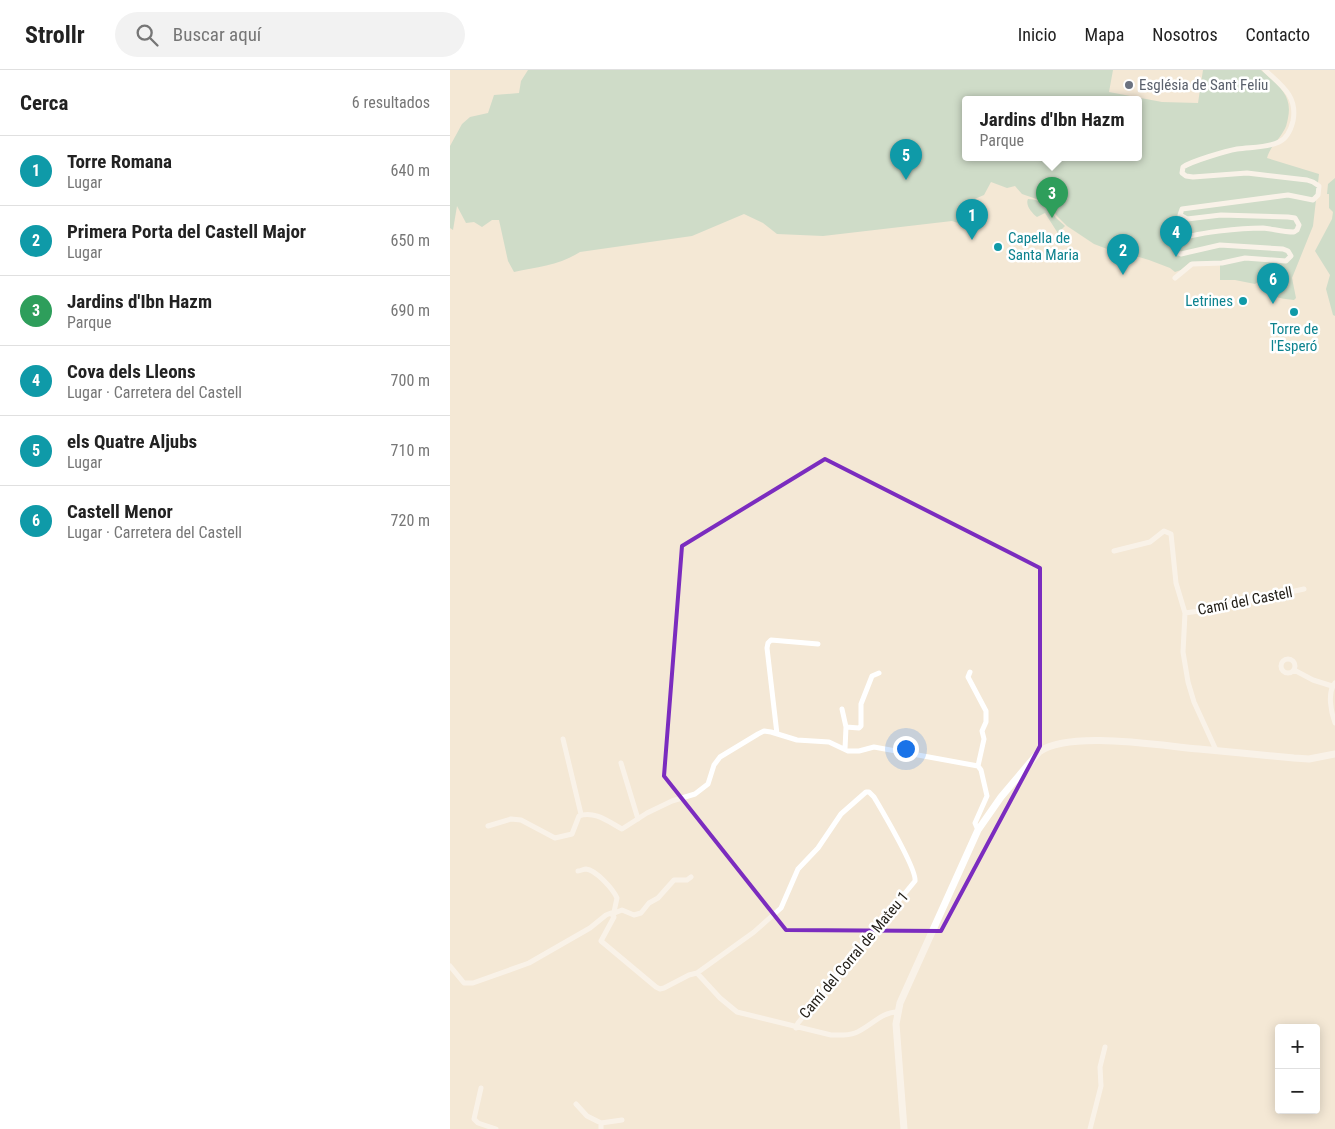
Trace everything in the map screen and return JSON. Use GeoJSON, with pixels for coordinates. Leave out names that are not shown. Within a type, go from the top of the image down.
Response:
{"type":"FeatureCollection","features":[{"type":"Feature","properties":{"kind":"main road"},"geometry":{"type":"LineString","coordinates":[[904,1129],[896,1034],[898,1012],[978,830],[1031,759],[1046,747],[1056,744],[1097,741],[1130,742],[1309,759],[1335,754]]}},
{"type":"Feature","properties":{"kind":"street"},"geometry":{"type":"LineString","coordinates":[[1175,278],[1192,264],[1222,264],[1246,258],[1286,261],[1291,256],[1288,251],[1282,249],[1228,245],[1214,246],[1181,254],[1175,250],[1175,245],[1178,241],[1207,233],[1234,229],[1260,228],[1294,232],[1299,225],[1295,218],[1288,217],[1233,215],[1184,219],[1180,215],[1182,209],[1288,195],[1313,200],[1318,195],[1318,186],[1314,182],[1307,180],[1247,173],[1193,177],[1182,173],[1183,166],[1190,163],[1236,149],[1275,144],[1288,135],[1294,117],[1292,99],[1288,92],[1265,70]]}},
{"type":"Feature","properties":{"kind":"street","name":"Camí del Castell"},"geometry":{"type":"LineString","coordinates":[[1114,551],[1150,542],[1164,531],[1171,534],[1176,582],[1185,613],[1183,652],[1188,682],[1194,702],[1216,750]]}},
{"type":"Feature","properties":{"kind":"street","name":"Camí del Castell"},"geometry":{"type":"LineString","coordinates":[[1185,613],[1304,589]]}},
{"type":"Feature","properties":{"kind":"street"},"geometry":{"type":"LineString","coordinates":[[777,734],[768,643],[771,640],[818,644]]}},
{"type":"Feature","properties":{"kind":"street"},"geometry":{"type":"LineString","coordinates":[[1294,670],[1313,680],[1334,685],[1331,704],[1335,723]]}},
{"type":"Feature","properties":{"kind":"street"},"geometry":{"type":"LineString","coordinates":[[970,672],[968,678],[986,711],[986,722],[982,731],[984,739],[978,766],[981,770],[987,796],[975,823],[978,830]]}},
{"type":"Feature","properties":{"kind":"street"},"geometry":{"type":"LineString","coordinates":[[846,728],[849,726],[858,728],[861,726],[863,722],[861,704],[872,676],[879,673]]}},
{"type":"Feature","properties":{"kind":"street"},"geometry":{"type":"LineString","coordinates":[[842,708],[846,728],[845,750]]}},
{"type":"Feature","properties":{"kind":"street"},"geometry":{"type":"LineString","coordinates":[[581,814],[599,816],[622,829],[672,801],[695,794],[708,784],[714,765],[720,757],[764,731],[797,740],[829,742],[845,750],[859,751],[874,747],[978,766]]}},
{"type":"Feature","properties":{"kind":"street"},"geometry":{"type":"LineString","coordinates":[[488,826],[511,819],[521,820],[556,838],[572,834],[581,814],[563,739]]}},
{"type":"Feature","properties":{"kind":"street"},"geometry":{"type":"LineString","coordinates":[[621,763],[638,819]]}},
{"type":"Feature","properties":{"kind":"street","name":"Camí del Corral de Mateu 1"},"geometry":{"type":"LineString","coordinates":[[697,974],[754,932],[780,908],[798,869],[818,848],[841,814],[866,792],[869,792],[874,797],[916,874],[914,883],[798,1022],[796,1028]]}},
{"type":"Feature","properties":{"kind":"street"},"geometry":{"type":"LineString","coordinates":[[578,871],[587,869],[591,871],[610,887],[617,898],[613,913],[614,917],[601,941],[660,990],[697,974],[720,998],[737,1012],[796,1028],[831,1035],[852,1034],[889,1013],[898,1012]]}},
{"type":"Feature","properties":{"kind":"street"},"geometry":{"type":"LineString","coordinates":[[450,966],[464,982],[473,983],[529,963],[590,928],[606,915],[622,910],[634,915],[641,913],[674,880],[686,880],[691,877]]}},
{"type":"Feature","properties":{"kind":"street"},"geometry":{"type":"LineString","coordinates":[[1090,1129],[1101,1086],[1100,1067],[1106,1047]]}},
{"type":"Feature","properties":{"kind":"street"},"geometry":{"type":"LineString","coordinates":[[481,1088],[474,1119],[478,1123],[496,1129]]}},
{"type":"Feature","properties":{"kind":"street"},"geometry":{"type":"LineString","coordinates":[[576,1104],[587,1116],[601,1126],[622,1120]]}},
{"type":"Feature","properties":{"kind":"highlighted area"},"geometry":{"type":"Polygon","coordinates":[[[825,459],[1040,568],[1040,746],[941,931],[786,930],[664,776],[682,546],[825,459]]]}},
{"type":"Feature","properties":{"kind":"green space"},"geometry":{"type":"Polygon","coordinates":[[[528,70],[1113,70],[1109,92],[1130,96],[962,96],[962,161],[1142,161],[1142,98],[1162,102],[1198,103],[1203,70],[1261,70],[1278,85],[1286,96],[1289,110],[1285,129],[1267,158],[1319,174],[1313,226],[1292,278],[1296,298],[1294,300],[1276,296],[1273,294],[1271,287],[1258,282],[1255,284],[1235,280],[1220,280],[1220,261],[1190,262],[1181,270],[1175,272],[1170,268],[1149,260],[1132,255],[1123,255],[1094,244],[1067,226],[1048,203],[1022,194],[1015,186],[1007,188],[991,182],[984,195],[965,203],[958,223],[952,221],[823,236],[777,234],[763,223],[744,214],[692,236],[580,252],[556,263],[514,272],[508,261],[499,220],[492,220],[482,227],[474,222],[466,223],[457,206],[453,230],[450,228],[450,146],[462,124],[470,117],[488,113],[494,95],[519,93],[521,81],[528,70]]]}},
{"type":"Feature","properties":{"kind":"green space"},"geometry":{"type":"Polygon","coordinates":[[[1335,178],[1335,316],[1333,315],[1326,289],[1330,275],[1315,251],[1332,219],[1333,212],[1329,208],[1329,194],[1327,194],[1328,184],[1335,178]]]}},
{"type":"Feature","properties":{"kind":"green space"},"geometry":{"type":"Polygon","coordinates":[[[1028,199],[1041,202],[1065,226],[1061,230],[1062,234],[1059,235],[1045,213],[1037,217],[1033,213],[1028,206],[1028,199]]]}},
{"type":"Feature","properties":{"kind":"place","name":"Església de Sant Feliu"},"geometry":{"type":"Point","coordinates":[1129,85]}},
{"type":"Feature","properties":{"kind":"place","name":"els Quatre Aljubs"},"geometry":{"type":"Point","coordinates":[906,180]}},
{"type":"Feature","properties":{"kind":"place","name":"Jardins d'Ibn Hazm"},"geometry":{"type":"Point","coordinates":[1052,218]}},
{"type":"Feature","properties":{"kind":"place","name":"Torre Romana"},"geometry":{"type":"Point","coordinates":[972,240]}},
{"type":"Feature","properties":{"kind":"place","name":"Capella de Santa Maria"},"geometry":{"type":"Point","coordinates":[998,247]}},
{"type":"Feature","properties":{"kind":"place","name":"Cova dels Lleons"},"geometry":{"type":"Point","coordinates":[1176,257]}},
{"type":"Feature","properties":{"kind":"place","name":"Primera Porta del Castell Major"},"geometry":{"type":"Point","coordinates":[1123,275]}},
{"type":"Feature","properties":{"kind":"place","name":"Letrines"},"geometry":{"type":"Point","coordinates":[1243,301]}},
{"type":"Feature","properties":{"kind":"place","name":"Castell Menor"},"geometry":{"type":"Point","coordinates":[1273,304]}},
{"type":"Feature","properties":{"kind":"place","name":"Torre de l'Esperó"},"geometry":{"type":"Point","coordinates":[1294,312]}}]}
